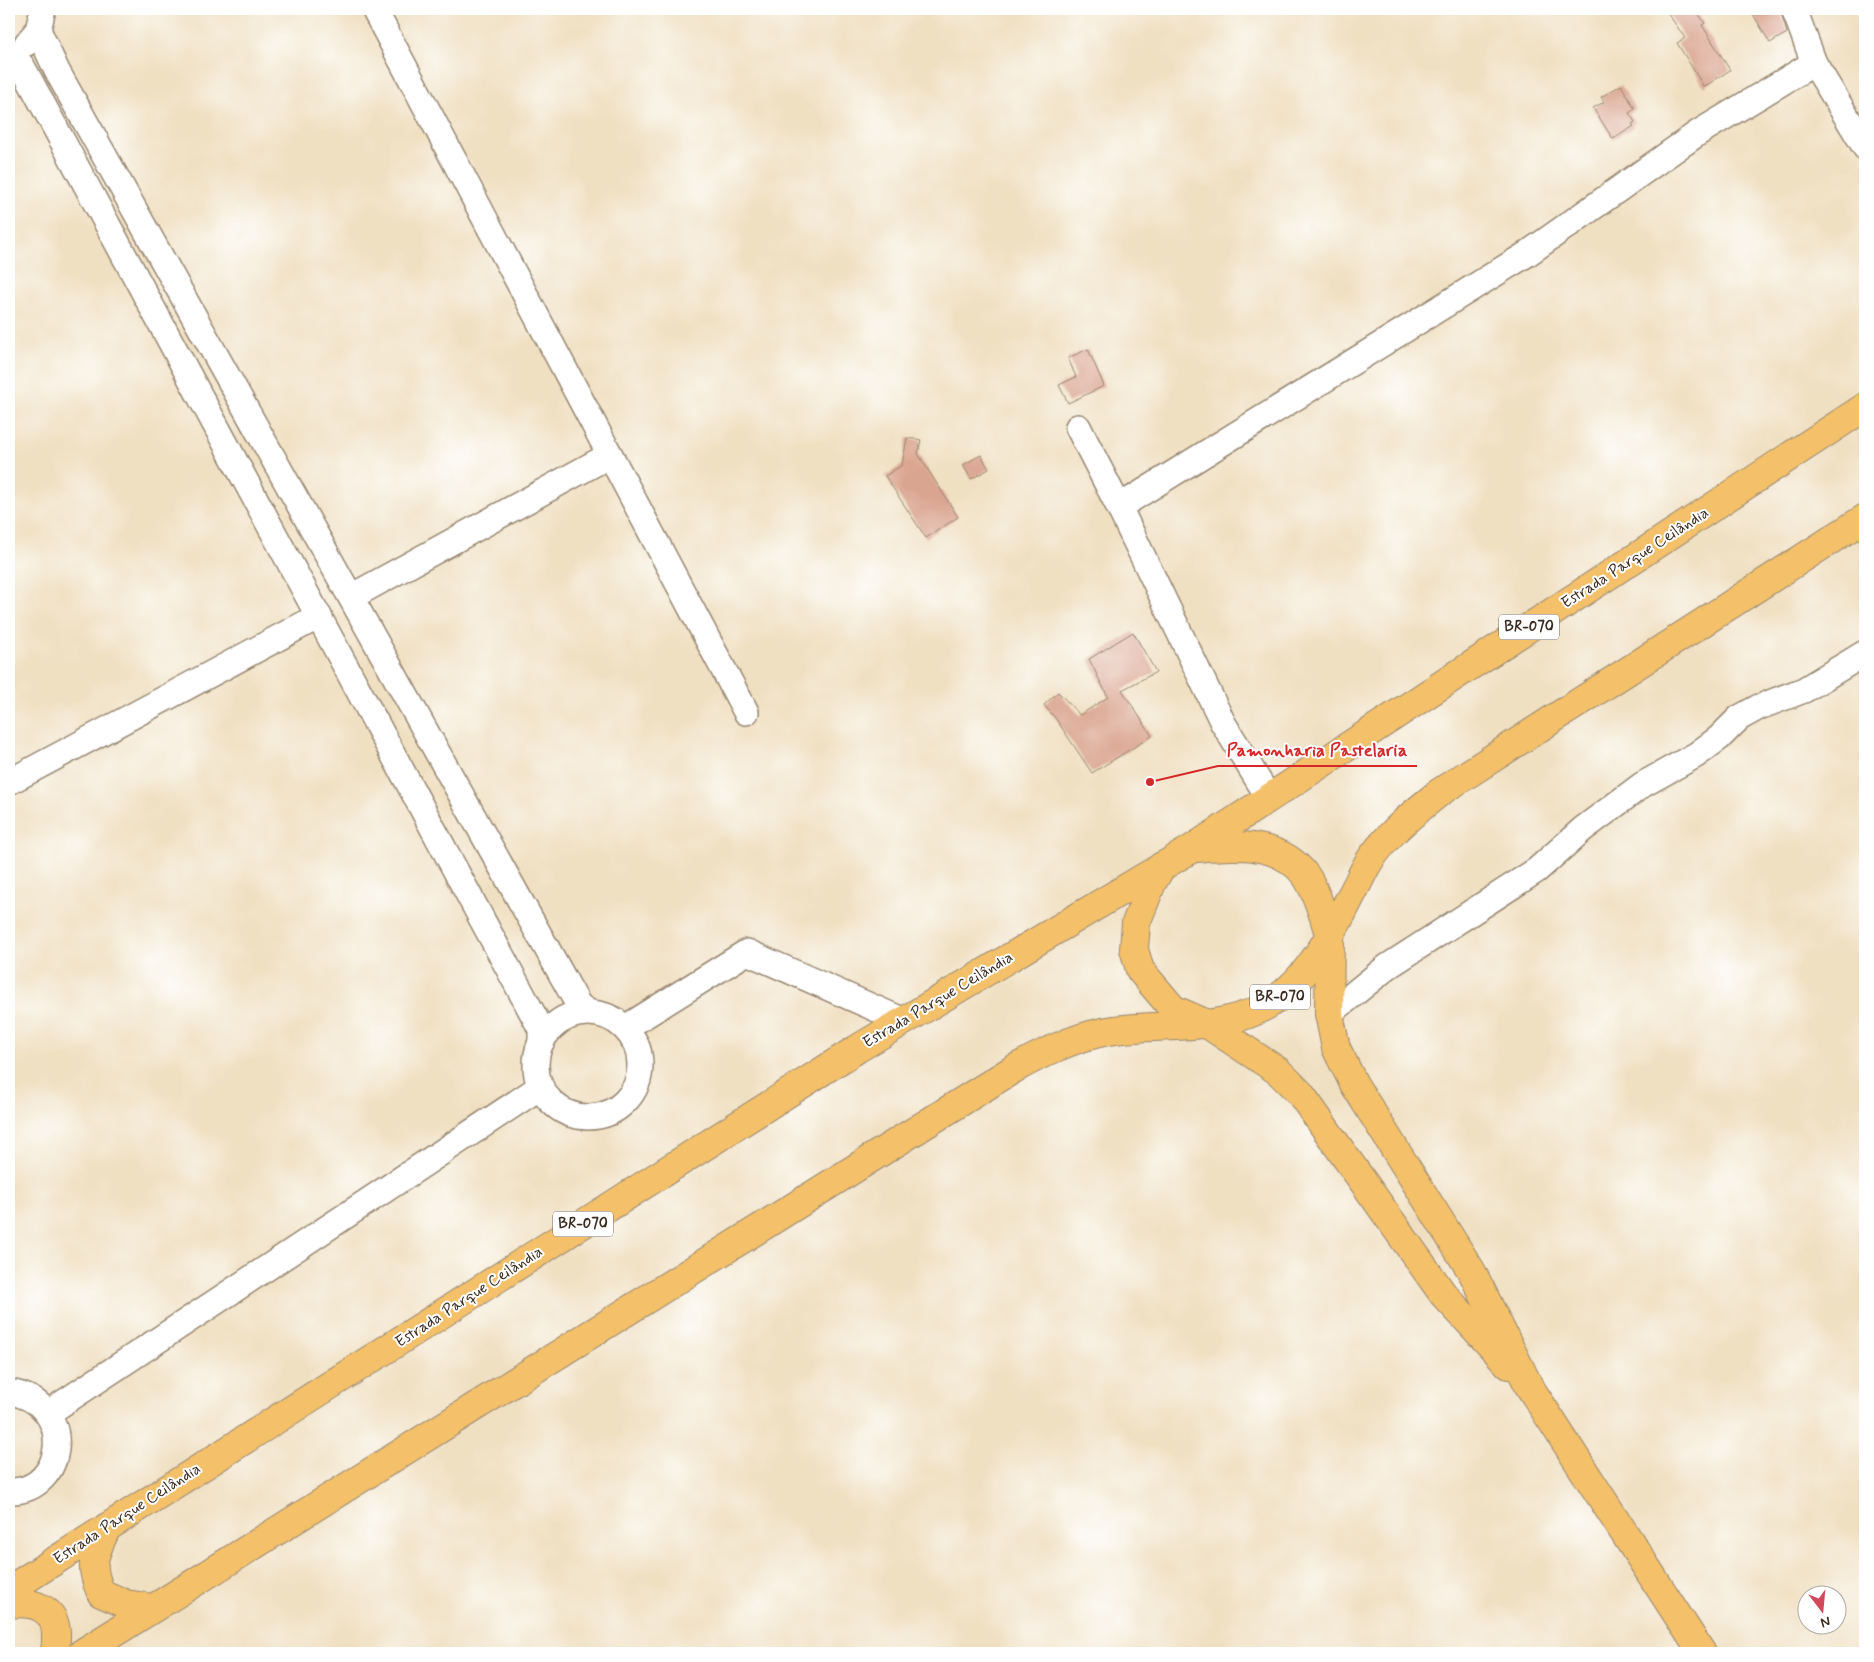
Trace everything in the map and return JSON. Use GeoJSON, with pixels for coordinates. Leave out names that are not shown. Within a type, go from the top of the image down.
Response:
{"type":"FeatureCollection","features":[{"type":"Feature","properties":{"kind":"main road","name":"Estrada Parque Ceilândia"},"geometry":{"type":"LineString","coordinates":[[9,1590],[904,1021],[1193,848],[1865,407]]}},
{"type":"Feature","properties":{"kind":"main road","name":"BR-070"},"geometry":{"type":"LineString","coordinates":[[82,1653],[1012,1070],[1058,1046],[1103,1032],[1207,1024],[1233,1018],[1268,1005],[1290,990],[1330,937],[1371,858],[1404,820],[1440,792],[1865,518]]}},
{"type":"Feature","properties":{"kind":"main road"},"geometry":{"type":"LineString","coordinates":[[1193,848],[1238,844],[1267,848],[1289,859],[1306,876],[1330,937],[1330,1014],[1336,1048],[1354,1084],[1472,1272],[1529,1386],[1702,1653]]}},
{"type":"Feature","properties":{"kind":"main road"},"geometry":{"type":"LineString","coordinates":[[1162,866],[1152,883],[1136,923],[1134,949],[1140,970],[1172,1009],[1207,1024],[1278,1071],[1300,1093],[1443,1294],[1529,1386]]}},
{"type":"Feature","properties":{"kind":"main road"},"geometry":{"type":"LineString","coordinates":[[107,1527],[96,1553],[92,1572],[101,1593],[126,1604],[152,1608]]}},
{"type":"Feature","properties":{"kind":"main road"},"geometry":{"type":"LineString","coordinates":[[9,1604],[32,1604],[44,1610],[53,1618],[56,1633],[54,1653]]}},
{"type":"Feature","properties":{"kind":"street"},"geometry":{"type":"LineString","coordinates":[[374,9],[746,712]]}},
{"type":"Feature","properties":{"kind":"street"},"geometry":{"type":"LineString","coordinates":[[1794,9],[1814,63],[1865,147]]}},
{"type":"Feature","properties":{"kind":"street"},"geometry":{"type":"LineString","coordinates":[[40,20],[29,41],[18,49],[9,52],[22,66],[541,1029],[541,1042]]}},
{"type":"Feature","properties":{"kind":"street"},"geometry":{"type":"LineString","coordinates":[[40,20],[61,79],[579,1006],[588,1012]]}},
{"type":"Feature","properties":{"kind":"street"},"geometry":{"type":"LineString","coordinates":[[1119,507],[1527,254],[1698,132],[1814,63]]}},
{"type":"Feature","properties":{"kind":"street"},"geometry":{"type":"LineString","coordinates":[[1078,427],[1119,507],[1223,723],[1269,798]]}},
{"type":"Feature","properties":{"kind":"street"},"geometry":{"type":"LineString","coordinates":[[351,597],[610,455]]}},
{"type":"Feature","properties":{"kind":"street"},"geometry":{"type":"LineString","coordinates":[[9,782],[319,616]]}},
{"type":"Feature","properties":{"kind":"street"},"geometry":{"type":"LineString","coordinates":[[1330,1014],[1386,967],[1538,870],[1583,829],[1642,785],[1696,755],[1719,738],[1738,718],[1759,707],[1804,690],[1865,653]]}},
{"type":"Feature","properties":{"kind":"street"},"geometry":{"type":"LineString","coordinates":[[625,1028],[747,952],[904,1021]]}},
{"type":"Feature","properties":{"kind":"street"},"geometry":{"type":"LineString","coordinates":[[588,1012],[605,1015],[625,1028],[632,1036],[639,1052],[640,1069],[636,1085],[627,1100],[614,1110],[589,1117],[564,1112],[550,1101],[540,1088],[535,1071],[536,1053],[541,1042],[555,1024],[571,1015],[588,1012]]}},
{"type":"Feature","properties":{"kind":"street"},"geometry":{"type":"LineString","coordinates":[[48,1413],[540,1088]]}},
{"type":"Feature","properties":{"kind":"street"},"geometry":{"type":"LineString","coordinates":[[9,1491],[31,1486],[44,1475],[54,1461],[58,1444],[55,1427],[48,1413],[37,1401],[13,1391]]}},
{"type":"Feature","properties":{"kind":"building"},"geometry":{"type":"Polygon","coordinates":[[[1665,9],[1695,9],[1705,23],[1702,25],[1730,70],[1704,87],[1677,43],[1685,38],[1665,9]]]}},
{"type":"Feature","properties":{"kind":"building"},"geometry":{"type":"Polygon","coordinates":[[[1750,9],[1780,9],[1787,33],[1770,43],[1750,9]]]}},
{"type":"Feature","properties":{"kind":"building"},"geometry":{"type":"Polygon","coordinates":[[[1621,85],[1635,109],[1629,113],[1635,122],[1632,124],[1634,126],[1613,139],[1593,108],[1604,102],[1601,97],[1621,85]]]}},
{"type":"Feature","properties":{"kind":"building"},"geometry":{"type":"Polygon","coordinates":[[[1088,349],[1104,386],[1068,403],[1059,385],[1076,377],[1068,358],[1088,349]]]}},
{"type":"Feature","properties":{"kind":"building"},"geometry":{"type":"Polygon","coordinates":[[[907,438],[921,440],[918,454],[958,517],[926,538],[885,476],[902,465],[907,438]]]}},
{"type":"Feature","properties":{"kind":"building"},"geometry":{"type":"Polygon","coordinates":[[[981,455],[989,469],[971,479],[963,465],[981,455]]]}},
{"type":"Feature","properties":{"kind":"building"},"geometry":{"type":"Polygon","coordinates":[[[1133,632],[1156,672],[1122,690],[1152,736],[1092,773],[1056,719],[1044,705],[1058,692],[1080,715],[1108,697],[1089,659],[1133,632]]]}},
{"type":"Feature","properties":{"kind":"place","name":"Pamonharia Pastelaria"},"geometry":{"type":"Point","coordinates":[1150,782]}}]}
